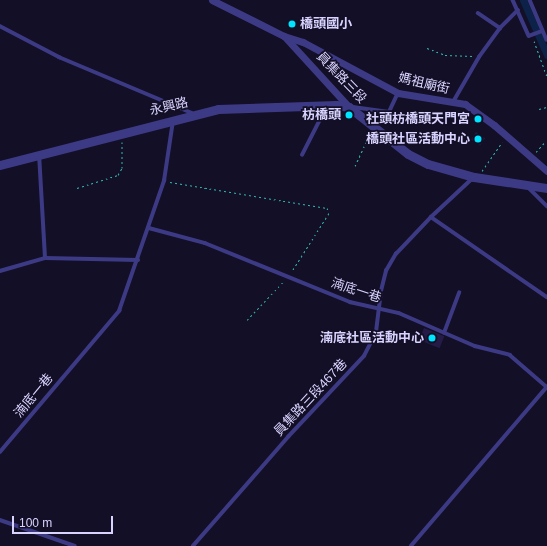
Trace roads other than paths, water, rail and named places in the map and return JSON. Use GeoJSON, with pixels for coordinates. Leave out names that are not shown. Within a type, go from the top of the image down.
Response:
{"type":"FeatureCollection","features":[{"type":"Feature","properties":{"kind":"street","name":"員集路三段"},"geometry":{"type":"LineString","coordinates":[[212,0],[284,36],[349,107],[373,128],[408,154],[428,164],[474,177],[547,188]]}},
{"type":"Feature","properties":{"kind":"street","name":"媽祖廟街"},"geometry":{"type":"LineString","coordinates":[[284,36],[303,42],[398,93],[465,104],[507,135],[547,171]]}},
{"type":"Feature","properties":{"kind":"street","name":"永興路"},"geometry":{"type":"LineString","coordinates":[[0,165],[121,132],[218,109],[328,106],[349,107]]}},
{"type":"Feature","properties":{"kind":"lane"},"geometry":{"type":"LineString","coordinates":[[513,0],[529,36],[542,31]]}},
{"type":"Feature","properties":{"kind":"lane"},"geometry":{"type":"LineString","coordinates":[[530,0],[547,40]]}},
{"type":"Feature","properties":{"kind":"lane"},"geometry":{"type":"LineString","coordinates":[[452,103],[479,57],[500,28],[518,10]]}},
{"type":"Feature","properties":{"kind":"lane"},"geometry":{"type":"LineString","coordinates":[[478,13],[500,28]]}},
{"type":"Feature","properties":{"kind":"lane"},"geometry":{"type":"LineString","coordinates":[[0,26],[59,57],[195,114]]}},
{"type":"Feature","properties":{"kind":"lane"},"geometry":{"type":"LineString","coordinates":[[349,107],[389,112],[398,93]]}},
{"type":"Feature","properties":{"kind":"lane"},"geometry":{"type":"LineString","coordinates":[[302,155],[328,106]]}},
{"type":"Feature","properties":{"kind":"lane","name":"湳底一巷"},"geometry":{"type":"LineString","coordinates":[[0,452],[119,311],[138,260],[164,181],[174,119]]}},
{"type":"Feature","properties":{"kind":"lane"},"geometry":{"type":"LineString","coordinates":[[39,155],[45,258]]}},
{"type":"Feature","properties":{"kind":"lane","name":"員集路三段467巷"},"geometry":{"type":"LineString","coordinates":[[193,546],[288,437],[364,356],[376,332],[386,271],[396,254],[431,217],[474,177]]}},
{"type":"Feature","properties":{"kind":"lane"},"geometry":{"type":"LineString","coordinates":[[524,184],[547,206]]}},
{"type":"Feature","properties":{"kind":"lane"},"geometry":{"type":"LineString","coordinates":[[431,217],[547,297]]}},
{"type":"Feature","properties":{"kind":"lane","name":"湳底一巷"},"geometry":{"type":"LineString","coordinates":[[149,228],[205,243],[350,302],[379,310],[399,313],[475,346],[510,355],[547,387]]}},
{"type":"Feature","properties":{"kind":"lane"},"geometry":{"type":"LineString","coordinates":[[0,271],[45,258],[138,260]]}},
{"type":"Feature","properties":{"kind":"lane"},"geometry":{"type":"LineString","coordinates":[[444,333],[459,293]]}},
{"type":"Feature","properties":{"kind":"lane"},"geometry":{"type":"LineString","coordinates":[[412,546],[547,387]]}},
{"type":"Feature","properties":{"kind":"lane"},"geometry":{"type":"LineString","coordinates":[[0,520],[75,546]]}},
{"type":"Feature","properties":{"kind":"waterway"},"geometry":{"type":"LineString","coordinates":[[523,0],[547,55]]}},
{"type":"Feature","properties":{"kind":"place","name":"橋頭國小"},"geometry":{"type":"Point","coordinates":[292,24]}},
{"type":"Feature","properties":{"kind":"place","name":"枋橋頭"},"geometry":{"type":"Point","coordinates":[349,115]}},
{"type":"Feature","properties":{"kind":"place","name":"社頭枋橋頭天門宮"},"geometry":{"type":"Point","coordinates":[478,119]}},
{"type":"Feature","properties":{"kind":"place","name":"橋頭社區活動中心"},"geometry":{"type":"Point","coordinates":[478,139]}},
{"type":"Feature","properties":{"kind":"place","name":"湳底社區活動中心"},"geometry":{"type":"Point","coordinates":[432,338]}}]}
